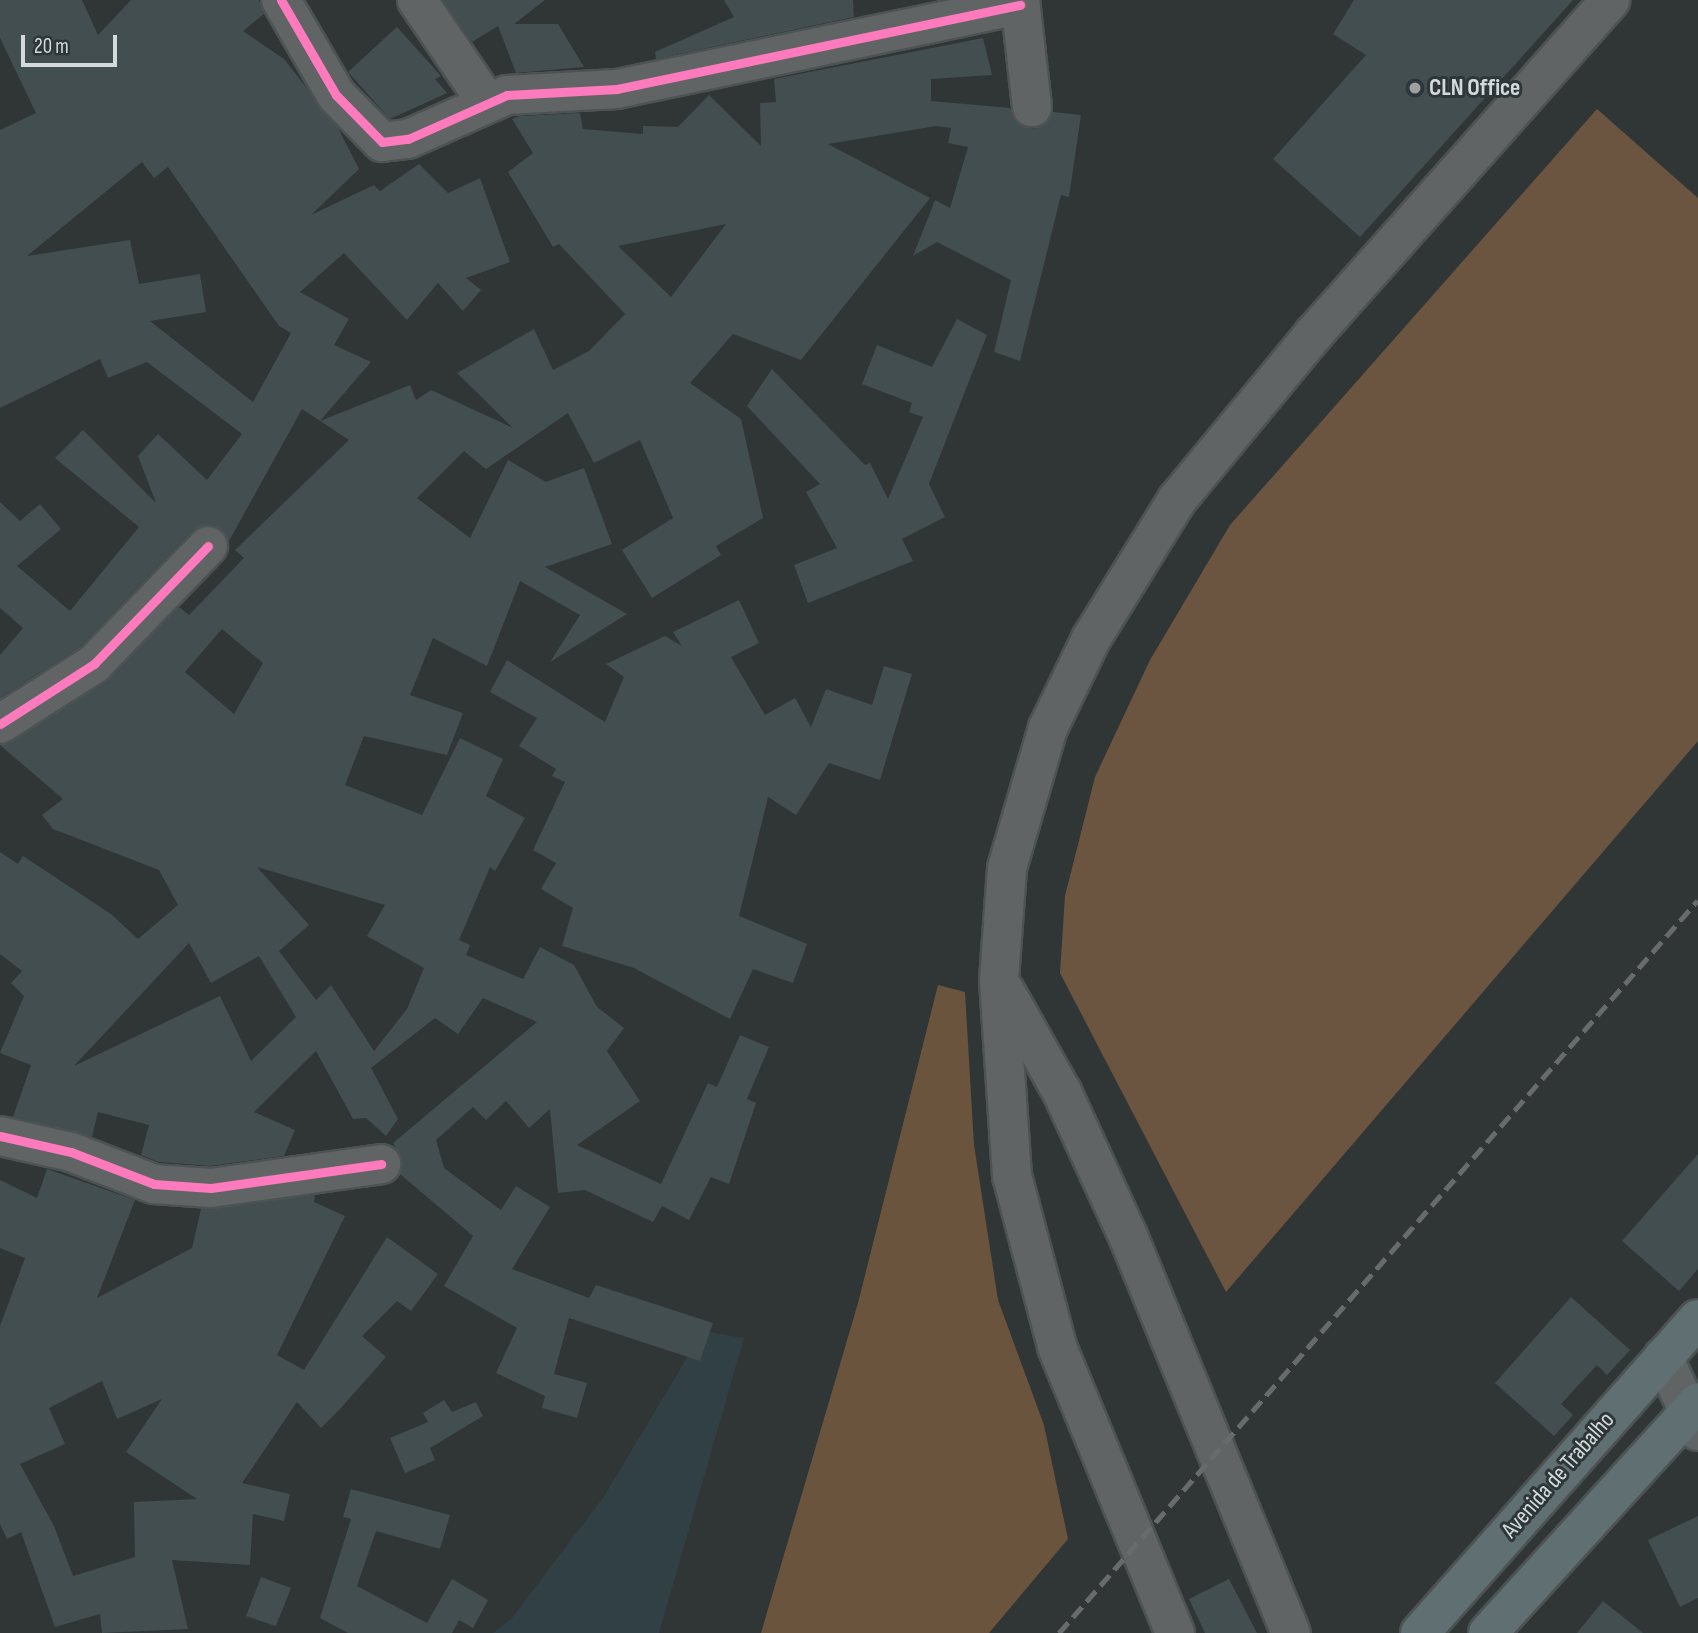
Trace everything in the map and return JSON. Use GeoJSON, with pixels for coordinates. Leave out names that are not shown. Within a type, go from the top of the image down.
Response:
{"type":"FeatureCollection","features":[{"type":"Feature","properties":{"kind":"highway","name":"Avenida de Trabalho"},"geometry":{"type":"LineString","coordinates":[[1420,1633],[1698,1319]]}},
{"type":"Feature","properties":{"kind":"highway"},"geometry":{"type":"LineString","coordinates":[[1489,1633],[1695,1415]]}},
{"type":"Feature","properties":{"kind":"street"},"geometry":{"type":"LineString","coordinates":[[281,0],[336,95],[382,142],[408,139],[486,100],[617,89],[1020,2],[1032,107]]}},
{"type":"Feature","properties":{"kind":"street"},"geometry":{"type":"LineString","coordinates":[[417,0],[486,100]]}},
{"type":"Feature","properties":{"kind":"street"},"geometry":{"type":"LineString","coordinates":[[1175,1633],[1135,1543],[1057,1346],[1012,1176],[999,980],[1007,868],[1048,728],[1091,639],[1177,500],[1313,335],[1610,0]]}},
{"type":"Feature","properties":{"kind":"street"},"geometry":{"type":"LineString","coordinates":[[0,724],[94,664],[208,546]]}},
{"type":"Feature","properties":{"kind":"street"},"geometry":{"type":"LineString","coordinates":[[999,980],[1062,1092],[1128,1236],[1291,1633]]}},
{"type":"Feature","properties":{"kind":"street"},"geometry":{"type":"LineString","coordinates":[[0,1136],[71,1152],[153,1184],[211,1188],[381,1164]]}},
{"type":"Feature","properties":{"kind":"street"},"geometry":{"type":"LineString","coordinates":[[1663,1357],[1695,1415]]}},
{"type":"Feature","properties":{"kind":"shaded area"},"geometry":{"type":"Polygon","coordinates":[[[1597,109],[1698,198],[1698,741],[1226,1292],[1060,973],[1065,896],[1095,777],[1150,660],[1230,525],[1597,109]]]}},
{"type":"Feature","properties":{"kind":"shaded area"},"geometry":{"type":"Polygon","coordinates":[[[938,985],[965,992],[974,1145],[998,1300],[1044,1425],[1068,1539],[989,1633],[761,1633],[858,1303],[938,985]]]}},
{"type":"Feature","properties":{"kind":"shaded area"},"geometry":{"type":"Polygon","coordinates":[[[703,1331],[744,1338],[659,1633],[493,1633],[511,1619],[603,1498],[703,1331]]]}},
{"type":"Feature","properties":{"kind":"building"},"geometry":{"type":"Polygon","coordinates":[[[0,0],[82,0],[98,35],[131,0],[259,0],[264,14],[243,31],[284,59],[338,128],[359,169],[311,215],[374,185],[380,191],[419,164],[448,193],[480,178],[510,262],[466,278],[481,290],[463,311],[438,283],[407,320],[344,253],[300,292],[349,319],[334,345],[371,362],[320,421],[302,409],[229,541],[214,525],[193,530],[80,647],[0,698],[0,655],[23,628],[0,608],[0,502],[20,521],[40,504],[61,529],[17,566],[70,611],[139,527],[55,458],[83,430],[156,503],[138,456],[158,434],[207,480],[242,434],[147,362],[108,378],[100,359],[0,408],[0,130],[36,113],[0,38],[0,0]],[[142,162],[27,256],[130,240],[139,284],[200,274],[206,312],[150,321],[253,402],[291,333],[279,326],[168,167],[154,178],[142,162]]]}},
{"type":"Feature","properties":{"kind":"building"},"geometry":{"type":"Polygon","coordinates":[[[443,0],[545,0],[514,24],[558,24],[584,67],[516,73],[498,26],[472,42],[443,0]]]}},
{"type":"Feature","properties":{"kind":"building"},"geometry":{"type":"Polygon","coordinates":[[[724,0],[853,0],[854,17],[656,59],[655,52],[734,17],[724,0]]]}},
{"type":"Feature","properties":{"kind":"building","name":"CLN Office"},"geometry":{"type":"Polygon","coordinates":[[[1354,0],[1573,0],[1360,237],[1273,159],[1366,55],[1333,34],[1354,0]]]}},
{"type":"Feature","properties":{"kind":"building"},"geometry":{"type":"Polygon","coordinates":[[[397,27],[441,76],[435,79],[447,93],[390,119],[348,72],[397,27]]]}},
{"type":"Feature","properties":{"kind":"building"},"geometry":{"type":"Polygon","coordinates":[[[983,38],[992,75],[931,79],[931,101],[1010,108],[1015,120],[1034,129],[1045,124],[1053,112],[1081,115],[1069,197],[1061,195],[1020,361],[994,352],[1011,280],[937,242],[913,256],[935,200],[950,208],[968,147],[948,143],[951,128],[936,126],[828,144],[930,198],[801,360],[733,334],[690,383],[741,419],[763,518],[716,546],[721,555],[652,598],[622,550],[673,518],[640,440],[594,463],[568,413],[486,469],[464,451],[417,498],[470,538],[508,460],[546,482],[584,468],[612,544],[545,567],[627,614],[550,662],[580,615],[520,581],[487,666],[433,638],[410,695],[463,713],[447,755],[364,736],[345,785],[422,815],[460,738],[503,759],[486,796],[525,818],[495,871],[490,867],[459,940],[470,945],[466,955],[523,979],[540,947],[574,965],[597,1007],[624,1028],[607,1051],[640,1101],[577,1145],[661,1184],[708,1083],[717,1087],[740,1035],[769,1047],[747,1099],[756,1103],[729,1184],[711,1177],[689,1220],[662,1206],[653,1222],[585,1190],[558,1193],[550,1109],[529,1128],[506,1101],[486,1120],[473,1107],[436,1140],[444,1168],[501,1210],[516,1186],[550,1207],[512,1269],[589,1298],[596,1285],[713,1323],[700,1361],[569,1318],[554,1374],[587,1383],[577,1418],[542,1408],[545,1396],[496,1373],[517,1328],[444,1286],[473,1236],[400,1174],[402,1160],[393,1143],[537,1022],[483,998],[458,1034],[435,1018],[371,1068],[398,1119],[386,1136],[366,1118],[353,1119],[316,1051],[254,1112],[295,1130],[284,1156],[210,1166],[159,1162],[141,1155],[149,1125],[98,1112],[92,1137],[13,1117],[31,1065],[0,1053],[24,996],[11,983],[22,971],[0,954],[0,852],[18,864],[23,856],[111,914],[138,939],[178,905],[159,870],[53,829],[42,815],[63,799],[1,746],[106,682],[179,607],[189,615],[244,558],[235,550],[349,440],[320,421],[410,385],[416,400],[431,390],[513,428],[457,373],[534,329],[553,370],[589,351],[625,314],[559,244],[553,247],[508,172],[533,153],[512,119],[519,116],[580,113],[583,129],[643,134],[643,126],[678,127],[709,95],[761,146],[760,103],[776,102],[774,79],[983,38]],[[726,224],[618,246],[671,297],[726,224]],[[222,629],[185,672],[234,714],[263,663],[222,629]],[[257,867],[309,925],[279,951],[316,1000],[331,985],[374,1051],[407,1009],[424,968],[367,936],[385,905],[257,867]],[[189,943],[74,1066],[220,996],[251,1061],[296,1017],[259,956],[211,983],[189,943]]]}},
{"type":"Feature","properties":{"kind":"building"},"geometry":{"type":"Polygon","coordinates":[[[957,319],[987,335],[929,484],[945,517],[902,539],[913,561],[808,603],[794,565],[837,548],[806,492],[820,484],[747,406],[772,369],[865,465],[870,463],[888,499],[923,417],[909,412],[912,403],[862,384],[877,345],[932,367],[957,319]]]}},
{"type":"Feature","properties":{"kind":"building"},"geometry":{"type":"Polygon","coordinates":[[[739,600],[759,643],[731,657],[765,715],[795,698],[811,727],[826,689],[872,705],[884,666],[912,674],[880,780],[829,763],[796,815],[768,797],[739,916],[807,944],[793,983],[753,969],[730,1019],[634,968],[562,946],[573,908],[541,889],[556,863],[533,850],[565,782],[552,776],[556,769],[519,746],[537,718],[490,692],[507,660],[605,722],[624,677],[606,664],[665,636],[682,646],[673,632],[739,600]]]}},
{"type":"Feature","properties":{"kind":"building"},"geometry":{"type":"Polygon","coordinates":[[[1698,1154],[1698,1269],[1679,1291],[1622,1241],[1698,1154]]]}},
{"type":"Feature","properties":{"kind":"building"},"geometry":{"type":"Polygon","coordinates":[[[47,1169],[135,1200],[97,1298],[192,1248],[201,1209],[315,1195],[314,1202],[345,1216],[277,1355],[304,1370],[387,1237],[438,1274],[411,1311],[397,1301],[362,1336],[386,1357],[340,1409],[321,1428],[297,1402],[242,1483],[290,1494],[284,1521],[253,1514],[250,1565],[172,1560],[188,1629],[102,1633],[100,1614],[55,1627],[21,1532],[7,1539],[0,1524],[0,1326],[25,1258],[0,1248],[0,1180],[37,1198],[47,1169]],[[102,1381],[49,1408],[65,1444],[20,1464],[54,1526],[73,1576],[135,1557],[134,1502],[197,1499],[126,1452],[162,1399],[117,1419],[102,1381]]]}},
{"type":"Feature","properties":{"kind":"building"},"geometry":{"type":"Polygon","coordinates":[[[1571,1297],[1630,1350],[1607,1375],[1597,1365],[1561,1404],[1573,1415],[1554,1436],[1495,1383],[1571,1297]]]}},
{"type":"Feature","properties":{"kind":"building"},"geometry":{"type":"Polygon","coordinates":[[[444,1400],[452,1412],[476,1402],[483,1416],[430,1448],[435,1460],[405,1473],[390,1438],[428,1422],[423,1413],[444,1400]]]}},
{"type":"Feature","properties":{"kind":"building"},"geometry":{"type":"Polygon","coordinates":[[[351,1489],[450,1515],[440,1549],[376,1531],[357,1586],[427,1623],[452,1579],[488,1600],[473,1628],[459,1620],[452,1633],[348,1633],[320,1618],[351,1519],[343,1517],[351,1489]]]}},
{"type":"Feature","properties":{"kind":"building"},"geometry":{"type":"Polygon","coordinates":[[[1698,1516],[1698,1598],[1680,1607],[1648,1540],[1698,1516]]]}},
{"type":"Feature","properties":{"kind":"building"},"geometry":{"type":"Polygon","coordinates":[[[261,1577],[291,1588],[276,1626],[246,1616],[261,1577]]]}},
{"type":"Feature","properties":{"kind":"building"},"geometry":{"type":"Polygon","coordinates":[[[1229,1579],[1257,1633],[1205,1633],[1189,1599],[1229,1579]]]}},
{"type":"Feature","properties":{"kind":"building"},"geometry":{"type":"Polygon","coordinates":[[[1603,1601],[1643,1633],[1577,1633],[1603,1601]]]}},
{"type":"Feature","properties":{"kind":"railway"},"geometry":{"type":"LineString","coordinates":[[1059,1633],[1698,900]]}},
{"type":"Feature","properties":{"kind":"cycle path"},"geometry":{"type":"LineString","coordinates":[[281,0],[336,95],[382,142],[408,139],[507,95],[617,89],[1020,5]]}},
{"type":"Feature","properties":{"kind":"cycle path"},"geometry":{"type":"LineString","coordinates":[[0,724],[94,664],[208,546]]}},
{"type":"Feature","properties":{"kind":"cycle path"},"geometry":{"type":"LineString","coordinates":[[0,1136],[71,1152],[154,1184],[211,1188],[381,1164]]}},
{"type":"Feature","properties":{"kind":"place","name":"CLN Office"},"geometry":{"type":"Point","coordinates":[1415,88]}}]}
